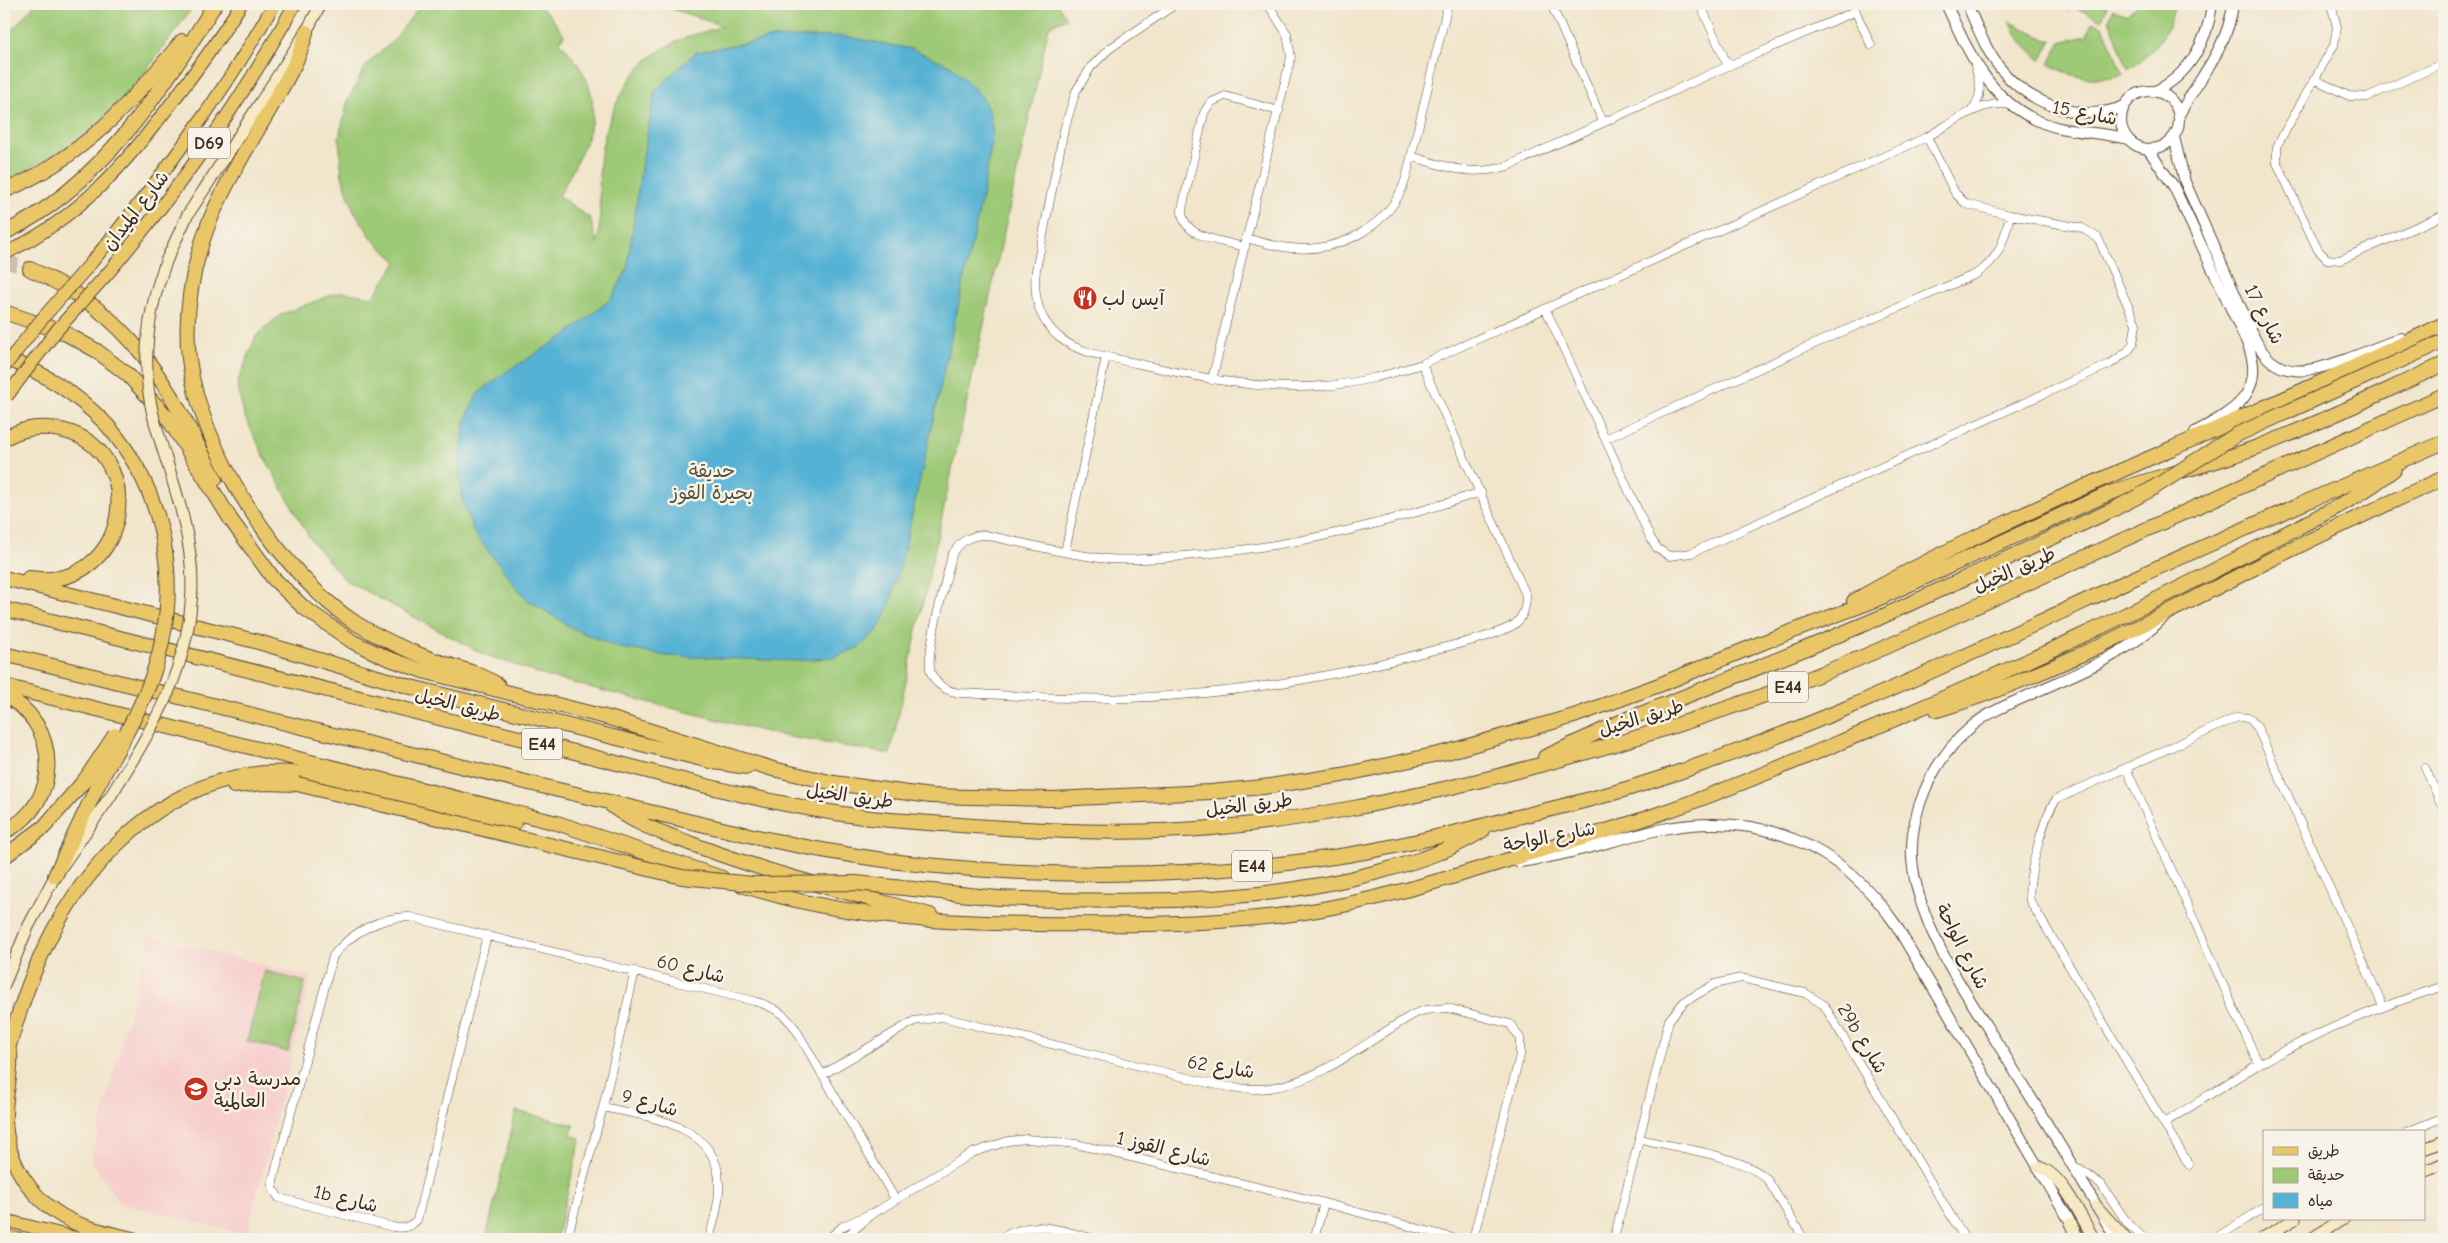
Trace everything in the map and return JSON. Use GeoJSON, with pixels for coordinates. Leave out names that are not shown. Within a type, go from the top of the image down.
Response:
{"type":"FeatureCollection","features":[{"type":"Feature","properties":{"kind":"highway"},"geometry":{"type":"LineString","coordinates":[[4,233],[47,207],[78,183],[105,155],[143,110],[179,60],[214,4]]}},
{"type":"Feature","properties":{"kind":"highway"},"geometry":{"type":"LineString","coordinates":[[4,191],[61,161],[109,124],[137,95],[214,4]]}},
{"type":"Feature","properties":{"kind":"highway"},"geometry":{"type":"LineString","coordinates":[[306,32],[296,63],[224,190],[202,242],[192,281],[188,313],[189,354],[197,396],[212,437],[250,507],[279,551],[307,583],[340,612],[374,634],[420,655],[478,674],[506,692]]}},
{"type":"Feature","properties":{"kind":"highway"},"geometry":{"type":"LineString","coordinates":[[30,269],[62,285],[103,313],[129,337],[152,364],[179,408],[247,544]]}},
{"type":"Feature","properties":{"kind":"highway"},"geometry":{"type":"LineString","coordinates":[[4,312],[63,332],[97,351],[128,375],[168,418],[247,544],[288,593],[320,620],[353,642],[405,665],[657,732],[773,768],[866,788],[931,796],[1012,799],[1159,796],[1293,783],[1414,760],[1527,730],[1625,698],[1819,622],[1888,594],[2110,493],[2249,450],[2444,364]]}},
{"type":"Feature","properties":{"kind":"highway"},"geometry":{"type":"LineString","coordinates":[[1819,622],[1884,584],[2071,492],[2253,413],[2444,323]]}},
{"type":"Feature","properties":{"kind":"highway"},"geometry":{"type":"LineString","coordinates":[[1521,770],[1593,734],[1878,618],[2114,509],[2150,490],[2236,435],[2444,341]]}},
{"type":"Feature","properties":{"kind":"highway"},"geometry":{"type":"LineString","coordinates":[[4,358],[38,372],[68,390],[107,425],[130,453],[148,485],[160,519],[167,555],[168,590],[165,625],[157,660],[138,710],[90,784],[54,876]]}},
{"type":"Feature","properties":{"kind":"highway","name":"طريق الخيل"},"geometry":{"type":"LineString","coordinates":[[4,609],[767,800],[823,811],[894,820],[1088,832],[1211,828],[1333,812],[1521,770],[1705,717],[1835,669],[2444,395]]}},
{"type":"Feature","properties":{"kind":"highway"},"geometry":{"type":"LineString","coordinates":[[4,439],[17,432],[37,428],[58,429],[77,436],[94,448],[108,464],[116,483],[119,503],[117,524],[108,543],[96,559],[81,570],[54,579],[4,574]]}},
{"type":"Feature","properties":{"kind":"highway","name":"E44"},"geometry":{"type":"LineString","coordinates":[[4,654],[760,839],[845,855],[966,868],[1080,873],[1190,871],[1298,862],[1397,846],[1623,790],[1798,729],[1982,650],[2259,522],[2444,442]]}},
{"type":"Feature","properties":{"kind":"highway"},"geometry":{"type":"LineString","coordinates":[[4,686],[557,823],[756,890],[809,904],[863,914],[957,923],[1124,925],[1266,917],[1371,899],[1616,828],[1706,797],[2045,654],[2197,580],[2358,495],[2405,459]]}},
{"type":"Feature","properties":{"kind":"highway"},"geometry":{"type":"LineString","coordinates":[[1890,721],[1940,709],[2012,684],[2169,612],[2320,536],[2444,478]]}},
{"type":"Feature","properties":{"kind":"highway"},"geometry":{"type":"LineString","coordinates":[[4,578],[246,639],[428,691],[714,762],[743,767],[773,768]]}},
{"type":"Feature","properties":{"kind":"highway"},"geometry":{"type":"LineString","coordinates":[[4,694],[22,706],[36,722],[44,740],[48,761],[45,781],[38,800],[25,817],[4,832]]}},
{"type":"Feature","properties":{"kind":"highway"},"geometry":{"type":"LineString","coordinates":[[4,1064],[37,964],[73,896],[101,860],[143,822],[179,797],[205,785],[253,774],[289,772],[327,777],[484,816],[616,842]]}},
{"type":"Feature","properties":{"kind":"highway"},"geometry":{"type":"LineString","coordinates":[[143,822],[192,799],[223,788],[264,783],[297,784],[338,792],[682,877],[754,884],[856,884],[998,898],[1156,900],[1242,896],[1306,888],[1358,878],[1430,857],[1453,848],[1495,823]]}},
{"type":"Feature","properties":{"kind":"highway"},"geometry":{"type":"LineString","coordinates":[[4,857],[44,827],[90,784]]}},
{"type":"Feature","properties":{"kind":"highway"},"geometry":{"type":"LineString","coordinates":[[605,801],[643,825],[744,863],[822,887],[957,923]]}},
{"type":"Feature","properties":{"kind":"highway"},"geometry":{"type":"LineString","coordinates":[[9,1045],[11,1070],[5,1105],[5,1130],[11,1153],[21,1175],[39,1199],[62,1216],[79,1224],[133,1239]]}},
{"type":"Feature","properties":{"kind":"main road"},"geometry":{"type":"LineString","coordinates":[[4,254],[57,224],[106,182],[150,133],[213,48],[241,4]]}},
{"type":"Feature","properties":{"kind":"main road","name":"شارع الميدان"},"geometry":{"type":"LineString","coordinates":[[4,367],[41,320],[144,199],[190,137],[236,67],[274,4]]}},
{"type":"Feature","properties":{"kind":"main road","name":"شارع الميدان"},"geometry":{"type":"LineString","coordinates":[[6,399],[46,343],[108,273],[163,206],[214,136],[254,75],[295,4]]}},
{"type":"Feature","properties":{"kind":"main road"},"geometry":{"type":"LineString","coordinates":[[4,986],[28,927],[54,876],[110,797],[155,722],[170,691],[185,646],[191,605],[191,565],[186,525],[154,419],[147,368],[150,313],[167,259],[187,216],[306,32],[321,4]]}},
{"type":"Feature","properties":{"kind":"main road"},"geometry":{"type":"LineString","coordinates":[[2426,1148],[2444,1141]]}},
{"type":"Feature","properties":{"kind":"main road"},"geometry":{"type":"LineString","coordinates":[[2426,1171],[2444,1163]]}},
{"type":"Feature","properties":{"kind":"main road"},"geometry":{"type":"LineString","coordinates":[[2038,1167],[2049,1171],[2059,1181],[2094,1239]]}},
{"type":"Feature","properties":{"kind":"main road"},"geometry":{"type":"LineString","coordinates":[[2096,1206],[2126,1239]]}},
{"type":"Feature","properties":{"kind":"main road"},"geometry":{"type":"LineString","coordinates":[[4,1220],[80,1239]]}},
{"type":"Feature","properties":{"kind":"main road"},"geometry":{"type":"LineString","coordinates":[[2261,1239],[2293,1220]]}},
{"type":"Feature","properties":{"kind":"main road"},"geometry":{"type":"LineString","coordinates":[[2311,1239],[2341,1220]]}},
{"type":"Feature","properties":{"kind":"main road"},"geometry":{"type":"LineString","coordinates":[[2071,1222],[2079,1239]]}},
{"type":"Feature","properties":{"kind":"main road"},"geometry":{"type":"LineString","coordinates":[[4,1236],[19,1239]]}},
{"type":"Feature","properties":{"kind":"street"},"geometry":{"type":"LineString","coordinates":[[1176,4],[1100,57],[1076,91],[1064,130],[1036,270],[1036,300],[1050,327],[1060,338],[1073,346],[1106,356],[1212,380],[1270,387],[1324,386],[1367,379],[1422,364],[1546,310],[1927,136],[1992,104],[2011,104]]}},
{"type":"Feature","properties":{"kind":"street"},"geometry":{"type":"LineString","coordinates":[[1212,380],[1246,247],[1246,238],[1290,69],[1290,45],[1287,34],[1268,4]]}},
{"type":"Feature","properties":{"kind":"street"},"geometry":{"type":"LineString","coordinates":[[1246,238],[1278,246],[1306,248],[1343,242],[1362,233],[1391,209],[1401,193],[1448,4]]}},
{"type":"Feature","properties":{"kind":"street"},"geometry":{"type":"LineString","coordinates":[[1551,4],[1604,122]]}},
{"type":"Feature","properties":{"kind":"street"},"geometry":{"type":"LineString","coordinates":[[1700,4],[1728,66]]}},
{"type":"Feature","properties":{"kind":"street","name":"شارع 15"},"geometry":{"type":"LineString","coordinates":[[1946,4],[1975,65],[1990,85],[2011,104],[2035,119],[2053,126],[2128,139]]}},
{"type":"Feature","properties":{"kind":"street","name":"شارع 15"},"geometry":{"type":"LineString","coordinates":[[1967,4],[1994,60],[2024,90],[2045,102],[2067,110],[2104,113],[2124,106]]}},
{"type":"Feature","properties":{"kind":"street"},"geometry":{"type":"LineString","coordinates":[[2155,91],[2173,102],[2178,115],[2177,130],[2174,137],[2163,146],[2148,149],[2134,144],[2124,133],[2121,119],[2124,106],[2137,94],[2155,91],[2172,82],[2193,58],[2204,37],[2212,4]]}},
{"type":"Feature","properties":{"kind":"street"},"geometry":{"type":"LineString","coordinates":[[2178,115],[2218,52],[2228,29],[2233,4]]}},
{"type":"Feature","properties":{"kind":"street"},"geometry":{"type":"LineString","coordinates":[[2330,4],[2336,18],[2337,36],[2280,140],[2276,155],[2280,171],[2322,255],[2327,259],[2340,260],[2444,215]]}},
{"type":"Feature","properties":{"kind":"street"},"geometry":{"type":"LineString","coordinates":[[1411,156],[1458,170],[1470,172],[1494,170],[1854,8],[1872,44]]}},
{"type":"Feature","properties":{"kind":"street"},"geometry":{"type":"LineString","coordinates":[[2314,79],[2349,96],[2367,97],[2444,63]]}},
{"type":"Feature","properties":{"kind":"street"},"geometry":{"type":"LineString","coordinates":[[1966,116],[1980,96],[1980,84],[1975,65]]}},
{"type":"Feature","properties":{"kind":"street"},"geometry":{"type":"LineString","coordinates":[[1246,247],[1197,234],[1188,228],[1182,220],[1182,209],[1204,113],[1210,103],[1226,96],[1279,111]]}},
{"type":"Feature","properties":{"kind":"street"},"geometry":{"type":"LineString","coordinates":[[1546,310],[1653,543],[1669,556],[1691,553],[2120,359],[2133,344],[2136,324],[2098,238],[2082,228],[1973,207],[1960,199],[1927,136]]}},
{"type":"Feature","properties":{"kind":"street","name":"17 شارع"},"geometry":{"type":"LineString","coordinates":[[2174,137],[2185,182],[2258,347],[2273,363],[2286,370],[2308,371],[2444,323]]}},
{"type":"Feature","properties":{"kind":"street","name":"17 شارع"},"geometry":{"type":"LineString","coordinates":[[2139,462],[2231,412],[2241,403],[2248,391],[2253,372],[2248,345],[2191,223],[2168,177],[2148,149]]}},
{"type":"Feature","properties":{"kind":"street"},"geometry":{"type":"LineString","coordinates":[[1605,439],[1800,350],[1976,274],[1990,264],[2002,248],[2010,215]]}},
{"type":"Feature","properties":{"kind":"street"},"geometry":{"type":"LineString","coordinates":[[1065,552],[1106,356]]}},
{"type":"Feature","properties":{"kind":"street"},"geometry":{"type":"LineString","coordinates":[[1422,364],[1481,492],[1526,595],[1523,614],[1518,622],[1502,630],[1360,669],[1291,682],[1195,694],[1128,698],[1061,698],[952,692],[936,682],[931,673],[930,654],[952,555],[962,541],[969,537],[986,535],[1065,552],[1108,558],[1145,560],[1283,545],[1387,522],[1481,492]]}},
{"type":"Feature","properties":{"kind":"street","name":"شارع الواحة"},"geometry":{"type":"LineString","coordinates":[[2116,1239],[1936,940],[1922,904],[1913,867],[1915,824],[1922,798],[1933,774],[1947,752],[1971,727],[1992,712],[2123,649],[2155,626],[2169,612]]}},
{"type":"Feature","properties":{"kind":"street"},"geometry":{"type":"LineString","coordinates":[[2189,1166],[2034,908],[2028,894],[2033,869],[2052,804],[2062,796],[2238,717],[2244,716],[2254,722],[2383,1006]]}},
{"type":"Feature","properties":{"kind":"street"},"geometry":{"type":"LineString","coordinates":[[2126,768],[2259,1064]]}},
{"type":"Feature","properties":{"kind":"street"},"geometry":{"type":"LineString","coordinates":[[2425,768],[2444,810]]}},
{"type":"Feature","properties":{"kind":"street","name":"شارع الواحة"},"geometry":{"type":"LineString","coordinates":[[1496,864],[1549,857],[1662,830],[1707,824],[1752,826],[1784,834],[1813,848],[1854,875],[1884,908],[1917,959],[2071,1222]]}},
{"type":"Feature","properties":{"kind":"street","name":"شارع 60"},"geometry":{"type":"LineString","coordinates":[[378,923],[399,917],[410,917],[488,934],[754,1001],[774,1008],[789,1020],[895,1199]]}},
{"type":"Feature","properties":{"kind":"street","name":"1b شارع"},"geometry":{"type":"LineString","coordinates":[[378,923],[352,937],[333,956],[272,1184],[276,1194],[284,1200],[402,1228],[410,1226],[417,1220],[420,1212],[488,934]]}},
{"type":"Feature","properties":{"kind":"street","name":"شارع 9"},"geometry":{"type":"LineString","coordinates":[[567,1239],[603,1107],[635,971]]}},
{"type":"Feature","properties":{"kind":"street","name":"29b شارع"},"geometry":{"type":"LineString","coordinates":[[1614,1239],[1641,1139],[1664,1031],[1676,1010],[1684,1002],[1715,984],[1741,978],[1805,993],[1824,1005],[1965,1239]]}},
{"type":"Feature","properties":{"kind":"street"},"geometry":{"type":"LineString","coordinates":[[2164,1123],[2259,1064],[2383,1006],[2444,986]]}},
{"type":"Feature","properties":{"kind":"street","name":"شارع 62"},"geometry":{"type":"LineString","coordinates":[[822,1075],[914,1021],[942,1017],[1204,1082],[1239,1088],[1268,1088],[1310,1077],[1414,1014],[1425,1010],[1448,1008],[1510,1024],[1520,1038],[1520,1055],[1473,1239]]}},
{"type":"Feature","properties":{"kind":"street","name":"شارع 9"},"geometry":{"type":"LineString","coordinates":[[603,1107],[675,1124],[700,1139],[709,1150],[716,1166],[719,1180],[719,1196],[710,1239]]}},
{"type":"Feature","properties":{"kind":"street"},"geometry":{"type":"LineString","coordinates":[[2412,1130],[2444,1117]]}},
{"type":"Feature","properties":{"kind":"street","name":"شارع القوز 1"},"geometry":{"type":"LineString","coordinates":[[843,1239],[874,1213],[895,1199],[972,1153],[999,1144],[1027,1139],[1076,1144],[1324,1204],[1457,1239]]}},
{"type":"Feature","properties":{"kind":"street"},"geometry":{"type":"LineString","coordinates":[[1641,1139],[1738,1162],[1759,1172],[1770,1184],[1804,1239]]}},
{"type":"Feature","properties":{"kind":"street"},"geometry":{"type":"LineString","coordinates":[[2072,1164],[2101,1184],[2128,1224],[2145,1239]]}},
{"type":"Feature","properties":{"kind":"street"},"geometry":{"type":"LineString","coordinates":[[1314,1239],[1324,1204]]}},
{"type":"Feature","properties":{"kind":"street"},"geometry":{"type":"LineString","coordinates":[[2214,1239],[2263,1209]]}},
{"type":"Feature","properties":{"kind":"street","name":"شارع القوز 1"},"geometry":{"type":"LineString","coordinates":[[828,1239],[843,1226],[874,1213]]}},
{"type":"Feature","properties":{"kind":"street"},"geometry":{"type":"LineString","coordinates":[[999,1239],[1018,1229],[1032,1226],[1096,1239]]}},
{"type":"Feature","properties":{"kind":"shaded area","name":"مدرسة دبي العالمية"},"geometry":{"type":"Polygon","coordinates":[[[149,936],[311,977],[247,1235],[119,1203],[91,1160],[149,936]]]}},
{"type":"Feature","properties":{"kind":"green space"},"geometry":{"type":"Polygon","coordinates":[[[35,4],[195,4],[147,69],[107,115],[82,136],[4,181],[4,39],[35,4]]]}},
{"type":"Feature","properties":{"kind":"green space","name":"حديقة بحيرة القوز"},"geometry":{"type":"Polygon","coordinates":[[[421,4],[536,4],[549,14],[564,35],[560,42],[577,63],[588,82],[592,100],[592,118],[588,136],[559,196],[590,218],[597,244],[600,224],[599,173],[602,148],[611,116],[626,86],[647,61],[666,46],[723,26],[658,4],[1057,4],[1067,18],[1049,26],[890,754],[778,735],[545,676],[481,653],[345,580],[312,542],[264,456],[244,415],[237,384],[256,336],[280,315],[344,292],[373,297],[397,262],[373,240],[353,209],[342,176],[339,137],[348,100],[367,64],[394,40],[421,4]]]}},
{"type":"Feature","properties":{"kind":"green space"},"geometry":{"type":"Polygon","coordinates":[[[2052,4],[2108,4],[2102,20],[2071,6],[2069,10],[2052,4]]]}},
{"type":"Feature","properties":{"kind":"green space"},"geometry":{"type":"Polygon","coordinates":[[[2140,4],[2175,4],[2169,24],[2159,42],[2145,57],[2128,69],[2109,20],[2113,9],[2126,15],[2140,4]]]}},
{"type":"Feature","properties":{"kind":"green space"},"geometry":{"type":"Polygon","coordinates":[[[2009,21],[2047,40],[2052,40],[2041,61],[2019,39],[2009,21]]]}},
{"type":"Feature","properties":{"kind":"green space"},"geometry":{"type":"Polygon","coordinates":[[[2092,22],[2103,26],[2123,75],[2104,78],[2075,76],[2049,64],[2060,42],[2087,36],[2092,22]]]}},
{"type":"Feature","properties":{"kind":"green space"},"geometry":{"type":"Polygon","coordinates":[[[265,971],[305,982],[288,1052],[247,1041],[265,971]]]}},
{"type":"Feature","properties":{"kind":"green space"},"geometry":{"type":"Polygon","coordinates":[[[516,1111],[574,1125],[571,1135],[581,1138],[556,1239],[486,1238],[516,1111]]]}},
{"type":"Feature","properties":{"kind":"water","name":"حديقة بحيرة القوز"},"geometry":{"type":"Polygon","coordinates":[[[843,36],[912,49],[952,66],[982,97],[990,114],[993,136],[981,202],[905,547],[889,607],[877,631],[860,647],[834,657],[794,661],[667,656],[616,647],[574,629],[526,599],[474,533],[462,501],[459,467],[465,422],[477,394],[509,370],[566,335],[611,299],[627,270],[641,168],[655,91],[696,52],[773,38],[843,36]]]}},
{"type":"Feature","properties":{"kind":"tunnel"},"geometry":{"type":"LineString","coordinates":[[4,261],[30,269]]}},
{"type":"Feature","properties":{"kind":"place","name":"آيس لب"},"geometry":{"type":"Point","coordinates":[1085,298]}},
{"type":"Feature","properties":{"kind":"place","name":"مدرسة دبي العالمية"},"geometry":{"type":"Point","coordinates":[196,1089]}}]}
